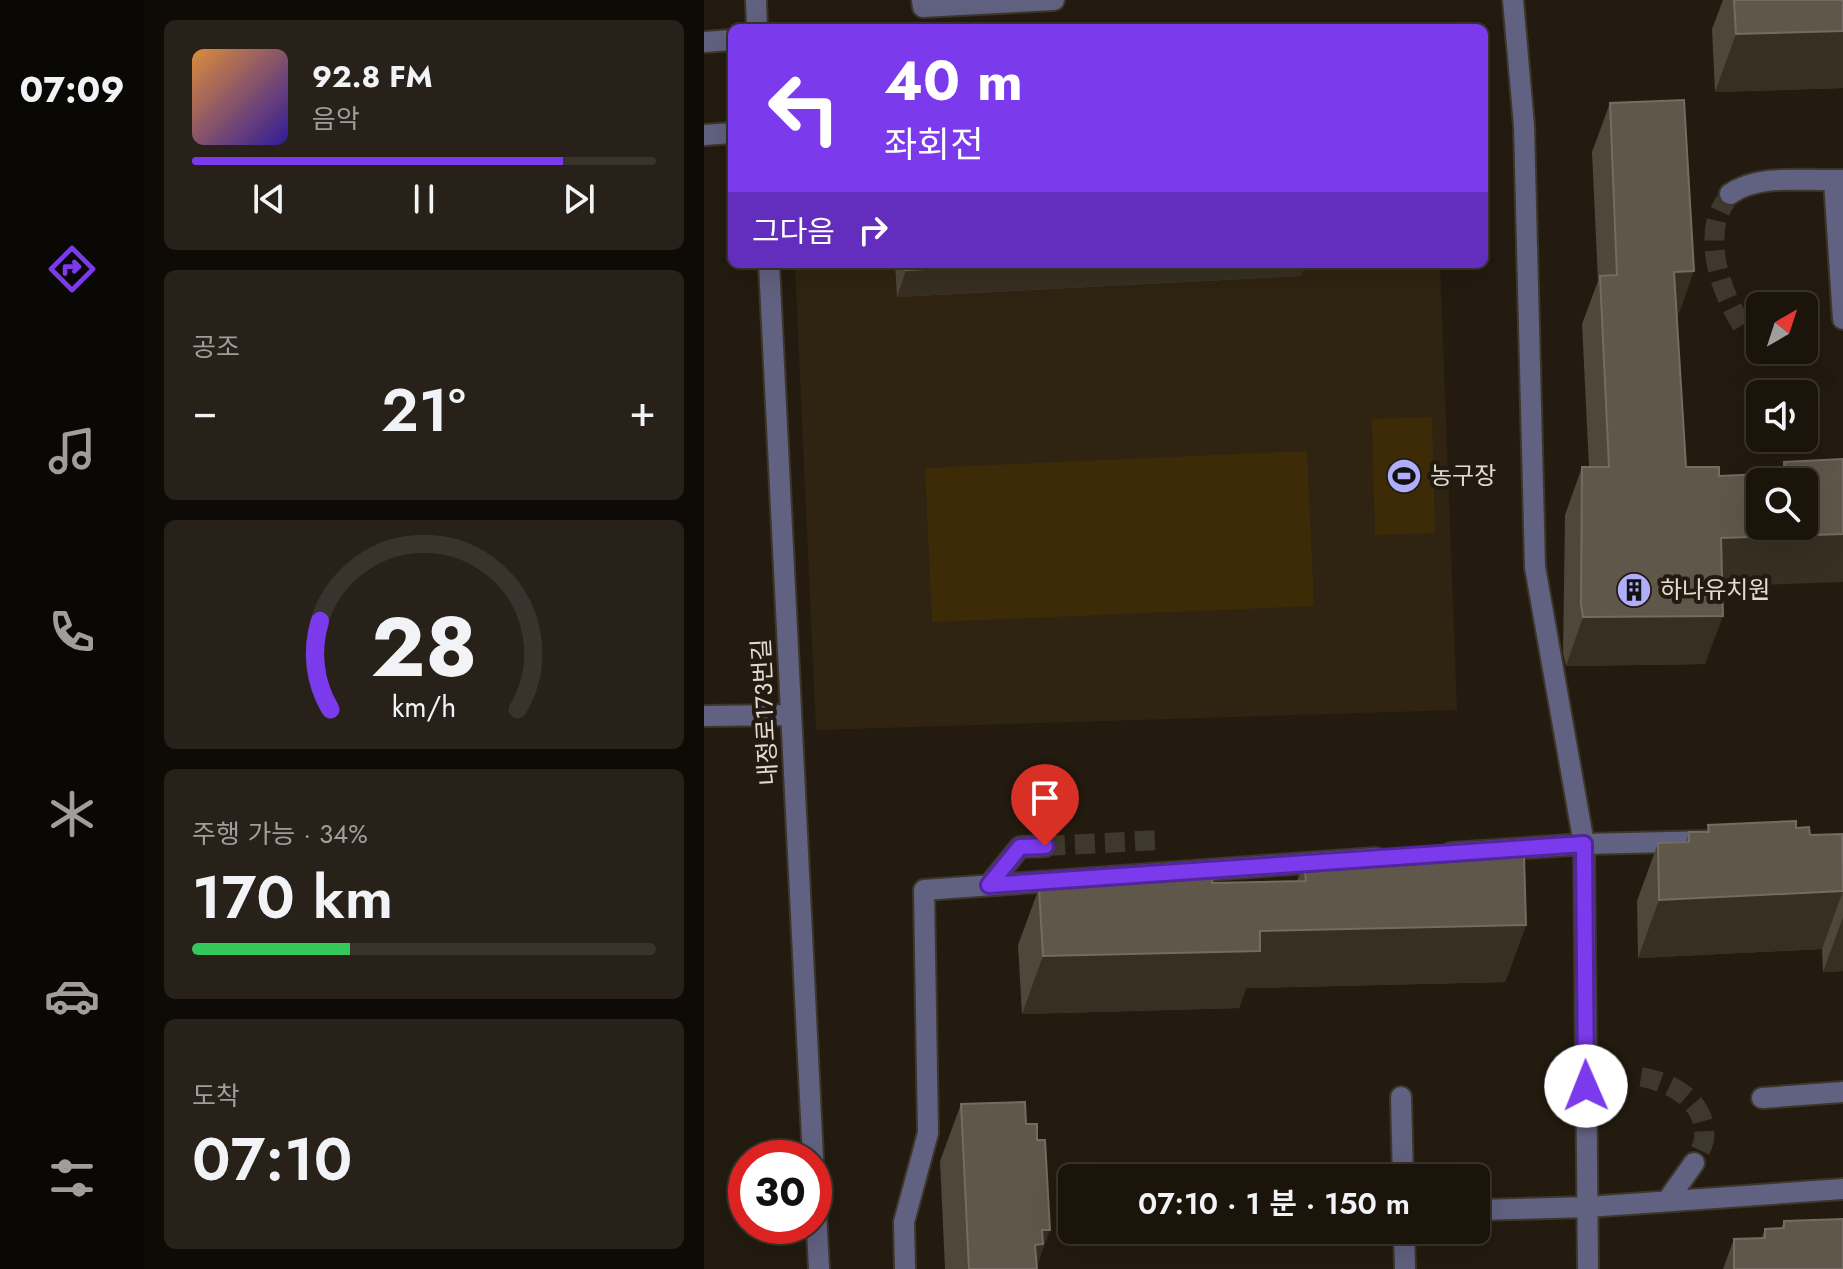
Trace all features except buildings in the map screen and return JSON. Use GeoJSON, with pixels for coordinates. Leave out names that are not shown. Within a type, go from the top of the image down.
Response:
{"type":"FeatureCollection","features":[{"type":"Feature","properties":{"kind":"street"},"geometry":{"type":"LineString","coordinates":[[756,0],[757,24]]}},
{"type":"Feature","properties":{"kind":"street"},"geometry":{"type":"LineString","coordinates":[[922,0],[923,7],[1054,0]]}},
{"type":"Feature","properties":{"kind":"street"},"geometry":{"type":"LineString","coordinates":[[1513,0],[1524,126],[1535,567],[1584,844],[1588,1269]]}},
{"type":"Feature","properties":{"kind":"street"},"geometry":{"type":"LineString","coordinates":[[704,42],[728,40]]}},
{"type":"Feature","properties":{"kind":"street"},"geometry":{"type":"LineString","coordinates":[[704,135],[728,133]]}},
{"type":"Feature","properties":{"kind":"street"},"geometry":{"type":"LineString","coordinates":[[1730,194],[1743,184],[1838,180],[1843,319]]}},
{"type":"Feature","properties":{"kind":"street","name":"내정로173번길"},"geometry":{"type":"LineString","coordinates":[[769,268],[812,1140]]}},
{"type":"Feature","properties":{"kind":"street"},"geometry":{"type":"LineString","coordinates":[[704,716],[791,715]]}},
{"type":"Feature","properties":{"kind":"street"},"geometry":{"type":"LineString","coordinates":[[1428,855],[1584,844],[1736,840]]}},
{"type":"Feature","properties":{"kind":"street"},"geometry":{"type":"LineString","coordinates":[[989,885],[1020,847],[1045,846]]}},
{"type":"Feature","properties":{"kind":"street"},"geometry":{"type":"LineString","coordinates":[[905,1269],[904,1222],[928,1133],[924,890],[1396,857]]}},
{"type":"Feature","properties":{"kind":"street"},"geometry":{"type":"LineString","coordinates":[[1762,1098],[1843,1092]]}},
{"type":"Feature","properties":{"kind":"street"},"geometry":{"type":"LineString","coordinates":[[1401,1097],[1403,1164]]}},
{"type":"Feature","properties":{"kind":"street"},"geometry":{"type":"LineString","coordinates":[[1667,1201],[1694,1163]]}},
{"type":"Feature","properties":{"kind":"street"},"geometry":{"type":"LineString","coordinates":[[1490,1210],[1587,1207],[1843,1189]]}},
{"type":"Feature","properties":{"kind":"street"},"geometry":{"type":"LineString","coordinates":[[818,1244],[819,1269]]}},
{"type":"Feature","properties":{"kind":"street"},"geometry":{"type":"LineString","coordinates":[[1404,1244],[1405,1269]]}},
{"type":"Feature","properties":{"kind":"shaded area"},"geometry":{"type":"Polygon","coordinates":[[[795,268],[1440,268],[1457,710],[816,730],[795,268]]]}},
{"type":"Feature","properties":{"kind":"shaded area","name":"농구장"},"geometry":{"type":"Polygon","coordinates":[[[1432,417],[1435,533],[1375,535],[1372,419],[1432,417]]]}},
{"type":"Feature","properties":{"kind":"shaded area"},"geometry":{"type":"Polygon","coordinates":[[[1307,451],[1314,606],[932,622],[925,468],[1307,451]]]}},
{"type":"Feature","properties":{"kind":"tunnel"},"geometry":{"type":"LineString","coordinates":[[1730,194],[1719,213],[1714,245],[1725,291],[1746,331]]}},
{"type":"Feature","properties":{"kind":"tunnel"},"geometry":{"type":"LineString","coordinates":[[1045,846],[1161,840]]}},
{"type":"Feature","properties":{"kind":"tunnel"},"geometry":{"type":"LineString","coordinates":[[1641,1077],[1676,1089],[1694,1104],[1704,1126],[1704,1139],[1694,1163]]}},
{"type":"Feature","properties":{"kind":"place","name":"농구장"},"geometry":{"type":"Point","coordinates":[1404,476]}},
{"type":"Feature","properties":{"kind":"place","name":"하나유치원"},"geometry":{"type":"Point","coordinates":[1634,590]}},
{"type":"Feature","properties":{"kind":"route"},"geometry":{"type":"LineString","coordinates":[[1045,846],[1020,847],[989,885],[1584,844],[1586,1086]]}}]}
